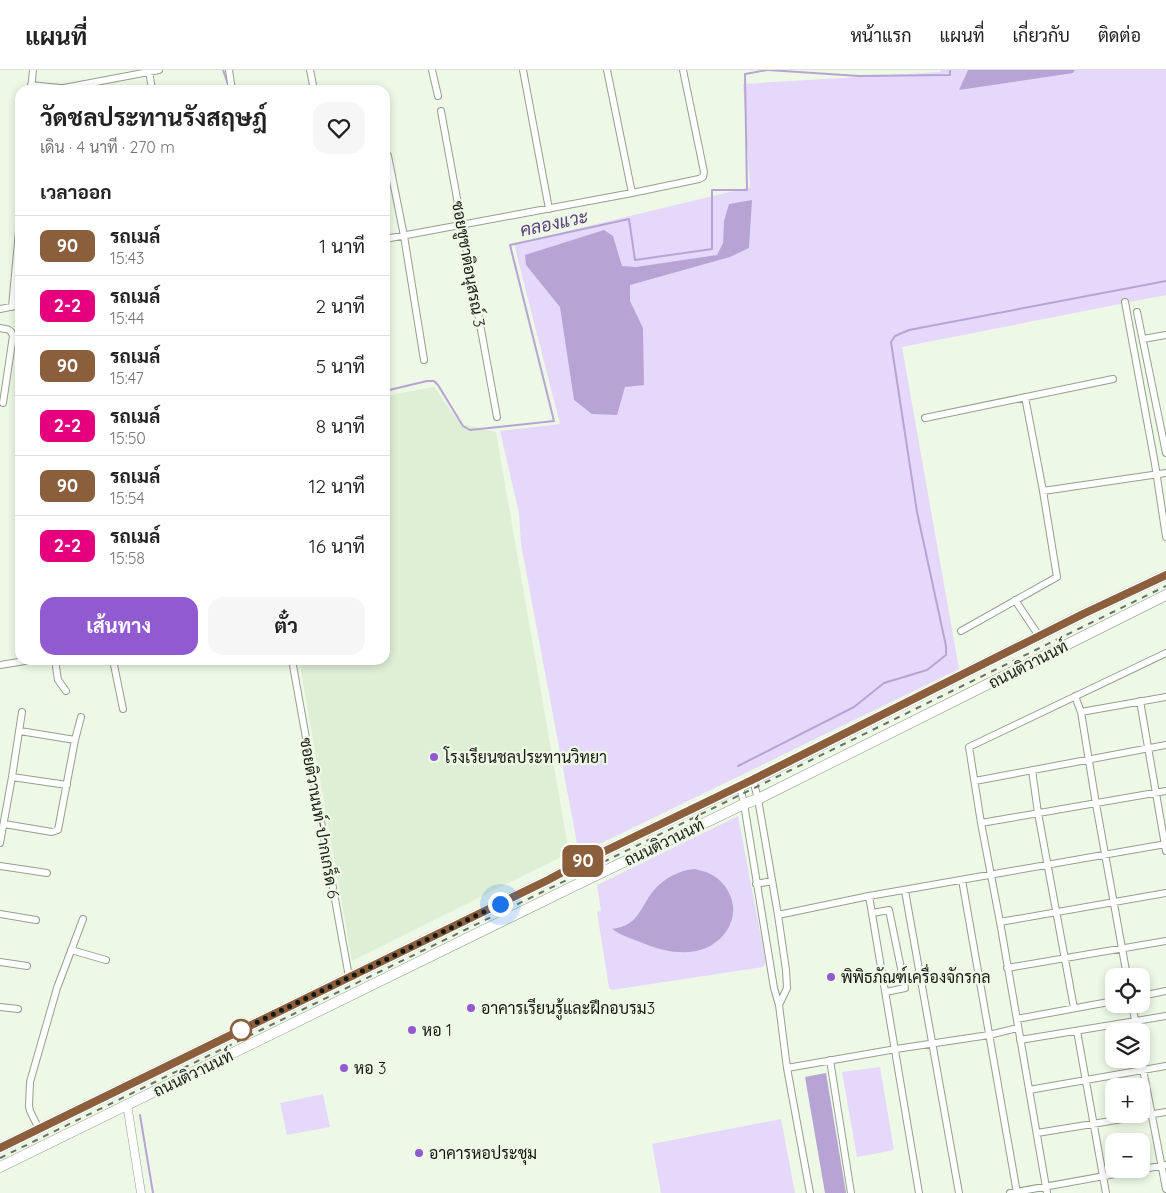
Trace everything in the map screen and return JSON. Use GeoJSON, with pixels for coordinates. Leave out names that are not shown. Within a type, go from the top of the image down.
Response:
{"type":"FeatureCollection","features":[{"type":"Feature","properties":{"kind":"main road","name":"ถนนติวานนท์"},"geometry":{"type":"LineString","coordinates":[[0,1148],[1166,575]]}},
{"type":"Feature","properties":{"kind":"main road","name":"ถนนติวานนท์"},"geometry":{"type":"LineString","coordinates":[[0,1167],[744,804],[758,799],[1166,595]]}},
{"type":"Feature","properties":{"kind":"main road"},"geometry":{"type":"LineString","coordinates":[[313,994],[320,1010]]}},
{"type":"Feature","properties":{"kind":"main road"},"geometry":{"type":"LineString","coordinates":[[219,1040],[224,1058]]}},
{"type":"Feature","properties":{"kind":"street"},"geometry":{"type":"LineString","coordinates":[[31,85],[33,70]]}},
{"type":"Feature","properties":{"kind":"street"},"geometry":{"type":"LineString","coordinates":[[79,85],[159,70]]}},
{"type":"Feature","properties":{"kind":"street"},"geometry":{"type":"LineString","coordinates":[[229,70],[231,85]]}},
{"type":"Feature","properties":{"kind":"street"},"geometry":{"type":"LineString","coordinates":[[310,70],[313,85]]}},
{"type":"Feature","properties":{"kind":"street"},"geometry":{"type":"LineString","coordinates":[[432,70],[438,96]]}},
{"type":"Feature","properties":{"kind":"street"},"geometry":{"type":"LineString","coordinates":[[524,70],[549,209]]}},
{"type":"Feature","properties":{"kind":"street"},"geometry":{"type":"LineString","coordinates":[[607,70],[632,193]]}},
{"type":"Feature","properties":{"kind":"street"},"geometry":{"type":"LineString","coordinates":[[390,239],[699,179],[703,176],[704,172],[683,70]]}},
{"type":"Feature","properties":{"kind":"street"},"geometry":{"type":"LineString","coordinates":[[149,71],[151,85]]}},
{"type":"Feature","properties":{"kind":"street","name":"ซอยชูชาติอนุสรณ์ 3"},"geometry":{"type":"LineString","coordinates":[[441,111],[497,417]]}},
{"type":"Feature","properties":{"kind":"street"},"geometry":{"type":"LineString","coordinates":[[390,166],[404,236],[424,360]]}},
{"type":"Feature","properties":{"kind":"street"},"geometry":{"type":"LineString","coordinates":[[12,307],[15,274]]}},
{"type":"Feature","properties":{"kind":"street"},"geometry":{"type":"LineString","coordinates":[[1125,302],[1166,537]]}},
{"type":"Feature","properties":{"kind":"street"},"geometry":{"type":"LineString","coordinates":[[0,309],[15,306]]}},
{"type":"Feature","properties":{"kind":"street"},"geometry":{"type":"LineString","coordinates":[[1137,312],[1166,453]]}},
{"type":"Feature","properties":{"kind":"street"},"geometry":{"type":"LineString","coordinates":[[0,328],[9,329],[13,336],[4,403]]}},
{"type":"Feature","properties":{"kind":"street"},"geometry":{"type":"LineString","coordinates":[[1143,339],[1166,335]]}},
{"type":"Feature","properties":{"kind":"street"},"geometry":{"type":"LineString","coordinates":[[925,418],[1113,378]]}},
{"type":"Feature","properties":{"kind":"street"},"geometry":{"type":"LineString","coordinates":[[960,631],[1057,577],[1025,397]]}},
{"type":"Feature","properties":{"kind":"street"},"geometry":{"type":"LineString","coordinates":[[1043,491],[1166,473]]}},
{"type":"Feature","properties":{"kind":"street"},"geometry":{"type":"LineString","coordinates":[[1015,600],[1039,636]]}},
{"type":"Feature","properties":{"kind":"street"},"geometry":{"type":"LineString","coordinates":[[1046,1189],[981,823],[970,747],[1166,653]]}},
{"type":"Feature","properties":{"kind":"street"},"geometry":{"type":"LineString","coordinates":[[0,665],[15,663]]}},
{"type":"Feature","properties":{"kind":"street"},"geometry":{"type":"LineString","coordinates":[[56,665],[58,680],[66,691]]}},
{"type":"Feature","properties":{"kind":"street"},"geometry":{"type":"LineString","coordinates":[[114,665],[123,710]]}},
{"type":"Feature","properties":{"kind":"street","name":"ซอยติวานนท์-ปากเกร็ด 6"},"geometry":{"type":"LineString","coordinates":[[293,665],[349,977]]}},
{"type":"Feature","properties":{"kind":"street"},"geometry":{"type":"LineString","coordinates":[[1075,696],[1089,759],[1126,968]]}},
{"type":"Feature","properties":{"kind":"street"},"geometry":{"type":"LineString","coordinates":[[1080,712],[1166,697]]}},
{"type":"Feature","properties":{"kind":"street"},"geometry":{"type":"LineString","coordinates":[[778,915],[870,896],[1105,855],[1166,847],[1140,701]]}},
{"type":"Feature","properties":{"kind":"street"},"geometry":{"type":"LineString","coordinates":[[0,843],[22,712]]}},
{"type":"Feature","properties":{"kind":"street"},"geometry":{"type":"LineString","coordinates":[[4,824],[52,832],[57,831],[81,717]]}},
{"type":"Feature","properties":{"kind":"street"},"geometry":{"type":"LineString","coordinates":[[20,731],[75,740]]}},
{"type":"Feature","properties":{"kind":"street"},"geometry":{"type":"LineString","coordinates":[[975,781],[1166,744]]}},
{"type":"Feature","properties":{"kind":"street"},"geometry":{"type":"LineString","coordinates":[[1032,770],[1038,813],[1074,1008]]}},
{"type":"Feature","properties":{"kind":"street"},"geometry":{"type":"LineString","coordinates":[[12,777],[67,785]]}},
{"type":"Feature","properties":{"kind":"street"},"geometry":{"type":"LineString","coordinates":[[752,780],[758,799],[786,970],[787,988],[779,1005]]}},
{"type":"Feature","properties":{"kind":"street"},"geometry":{"type":"LineString","coordinates":[[740,786],[810,1193]]}},
{"type":"Feature","properties":{"kind":"street"},"geometry":{"type":"LineString","coordinates":[[981,823],[1166,791]]}},
{"type":"Feature","properties":{"kind":"street"},"geometry":{"type":"LineString","coordinates":[[0,866],[48,873]]}},
{"type":"Feature","properties":{"kind":"street"},"geometry":{"type":"LineString","coordinates":[[962,880],[1014,1193],[1046,1189],[1164,1165]]}},
{"type":"Feature","properties":{"kind":"street"},"geometry":{"type":"LineString","coordinates":[[756,884],[772,881]]}},
{"type":"Feature","properties":{"kind":"street"},"geometry":{"type":"LineString","coordinates":[[905,891],[959,1193]]}},
{"type":"Feature","properties":{"kind":"street"},"geometry":{"type":"LineString","coordinates":[[1000,922],[1166,893]]}},
{"type":"Feature","properties":{"kind":"street"},"geometry":{"type":"LineString","coordinates":[[870,896],[919,1193]]}},
{"type":"Feature","properties":{"kind":"street"},"geometry":{"type":"LineString","coordinates":[[872,913],[889,910],[905,988],[886,992]]}},
{"type":"Feature","properties":{"kind":"street"},"geometry":{"type":"LineString","coordinates":[[0,914],[36,920]]}},
{"type":"Feature","properties":{"kind":"street"},"geometry":{"type":"LineString","coordinates":[[39,1129],[29,1106],[30,1082],[57,988],[83,919]]}},
{"type":"Feature","properties":{"kind":"street"},"geometry":{"type":"LineString","coordinates":[[1007,968],[1166,941]]}},
{"type":"Feature","properties":{"kind":"street"},"geometry":{"type":"LineString","coordinates":[[71,950],[106,960]]}},
{"type":"Feature","properties":{"kind":"street"},"geometry":{"type":"LineString","coordinates":[[0,962],[27,966]]}},
{"type":"Feature","properties":{"kind":"street"},"geometry":{"type":"LineString","coordinates":[[1150,994],[1166,991]]}},
{"type":"Feature","properties":{"kind":"street"},"geometry":{"type":"LineString","coordinates":[[1017,1019],[1105,1003]]}},
{"type":"Feature","properties":{"kind":"street"},"geometry":{"type":"LineString","coordinates":[[0,1007],[18,1009]]}},
{"type":"Feature","properties":{"kind":"street"},"geometry":{"type":"LineString","coordinates":[[1134,1013],[1135,1021]]}},
{"type":"Feature","properties":{"kind":"street"},"geometry":{"type":"LineString","coordinates":[[1020,1040],[1166,1016]]}},
{"type":"Feature","properties":{"kind":"street"},"geometry":{"type":"LineString","coordinates":[[787,1068],[989,1035],[1018,1028]]}},
{"type":"Feature","properties":{"kind":"street"},"geometry":{"type":"LineString","coordinates":[[1077,1030],[1106,1193]]}},
{"type":"Feature","properties":{"kind":"street"},"geometry":{"type":"LineString","coordinates":[[830,1060],[851,1193]]}},
{"type":"Feature","properties":{"kind":"street"},"geometry":{"type":"LineString","coordinates":[[1029,1090],[1166,1066]]}},
{"type":"Feature","properties":{"kind":"street"},"geometry":{"type":"LineString","coordinates":[[1142,1068],[1164,1165],[1166,1189]]}},
{"type":"Feature","properties":{"kind":"street"},"geometry":{"type":"LineString","coordinates":[[127,1104],[141,1193]]}},
{"type":"Feature","properties":{"kind":"street"},"geometry":{"type":"LineString","coordinates":[[1037,1133],[1166,1112]]}},
{"type":"Feature","properties":{"kind":"shaded area"},"geometry":{"type":"Polygon","coordinates":[[[941,70],[1166,70],[1166,295],[902,347],[959,669],[579,854],[521,544],[519,513],[500,431],[560,424],[514,244],[750,187],[743,84],[940,72],[941,70]]]}},
{"type":"Feature","properties":{"kind":"shaded area"},"geometry":{"type":"Polygon","coordinates":[[[968,70],[1075,70],[1073,73],[959,90],[968,70]]]}},
{"type":"Feature","properties":{"kind":"shaded area"},"geometry":{"type":"Polygon","coordinates":[[[752,200],[749,248],[730,257],[630,285],[630,301],[643,328],[644,385],[625,387],[617,415],[592,414],[574,400],[560,307],[526,265],[525,255],[604,230],[613,236],[622,266],[636,267],[717,255],[723,243],[724,221],[729,204],[752,200]]]}},
{"type":"Feature","properties":{"kind":"shaded area","name":"โรงเรียนชลประทานวิทยา"},"geometry":{"type":"Polygon","coordinates":[[[434,387],[461,424],[496,432],[569,853],[352,961],[300,665],[390,665],[390,395],[434,387]]]}},
{"type":"Feature","properties":{"kind":"shaded area"},"geometry":{"type":"Polygon","coordinates":[[[738,816],[766,963],[763,967],[612,990],[609,988],[597,912],[601,911],[597,885],[738,816]]]}},
{"type":"Feature","properties":{"kind":"shaded area"},"geometry":{"type":"Polygon","coordinates":[[[695,869],[718,879],[728,890],[732,902],[733,912],[728,930],[714,943],[696,951],[674,952],[647,945],[612,929],[621,927],[634,920],[654,890],[663,882],[673,875],[695,869]]]}},
{"type":"Feature","properties":{"kind":"shaded area"},"geometry":{"type":"Polygon","coordinates":[[[880,1067],[894,1150],[857,1157],[842,1072],[880,1067]]]}},
{"type":"Feature","properties":{"kind":"shaded area"},"geometry":{"type":"Polygon","coordinates":[[[826,1073],[846,1193],[825,1193],[805,1077],[826,1073]]]}},
{"type":"Feature","properties":{"kind":"shaded area"},"geometry":{"type":"Polygon","coordinates":[[[323,1094],[330,1127],[287,1135],[280,1103],[323,1094]]]}},
{"type":"Feature","properties":{"kind":"shaded area"},"geometry":{"type":"Polygon","coordinates":[[[781,1119],[795,1193],[661,1193],[652,1144],[781,1119]]]}},
{"type":"Feature","properties":{"kind":"waterway","name":"คลองแวะ"},"geometry":{"type":"LineString","coordinates":[[223,70],[228,84]]}},
{"type":"Feature","properties":{"kind":"waterway","name":"คลองแวะ"},"geometry":{"type":"LineString","coordinates":[[390,390],[434,381],[463,426],[470,430],[554,421],[510,245],[629,219],[635,260],[712,249],[712,190],[747,190],[745,74],[767,70]]}},
{"type":"Feature","properties":{"kind":"waterway","name":"คลองแวะ"},"geometry":{"type":"LineString","coordinates":[[768,70],[859,76],[950,75],[950,70]]}},
{"type":"Feature","properties":{"kind":"waterway"},"geometry":{"type":"LineString","coordinates":[[738,766],[854,707],[884,683],[927,670],[946,655],[946,646],[917,512],[891,342],[895,336],[909,330],[1166,281]]}},
{"type":"Feature","properties":{"kind":"waterway"},"geometry":{"type":"LineString","coordinates":[[140,1115],[153,1193]]}},
{"type":"Feature","properties":{"kind":"railway"},"geometry":{"type":"LineString","coordinates":[[0,1158],[1166,586]]}},
{"type":"Feature","properties":{"kind":"bus line","name":"90"},"geometry":{"type":"LineString","coordinates":[[0,1148],[740,786],[1083,614],[1166,575]]}},
{"type":"Feature","properties":{"kind":"place","name":"โรงเรียนชลประทานวิทยา"},"geometry":{"type":"Point","coordinates":[434,757]}},
{"type":"Feature","properties":{"kind":"place","name":"พิพิธภัณฑ์เครื่องจักรกล"},"geometry":{"type":"Point","coordinates":[831,977]}},
{"type":"Feature","properties":{"kind":"place","name":"อาคารเรียนรู้และฝึกอบรม3"},"geometry":{"type":"Point","coordinates":[471,1008]}},
{"type":"Feature","properties":{"kind":"place","name":"หอ 1"},"geometry":{"type":"Point","coordinates":[412,1030]}},
{"type":"Feature","properties":{"kind":"place","name":"หอ 3"},"geometry":{"type":"Point","coordinates":[344,1068]}},
{"type":"Feature","properties":{"kind":"place","name":"อาคารหอประชุม"},"geometry":{"type":"Point","coordinates":[419,1153]}},
{"type":"Feature","properties":{"kind":"route"},"geometry":{"type":"LineString","coordinates":[[241,1030],[500,904]]}}]}
